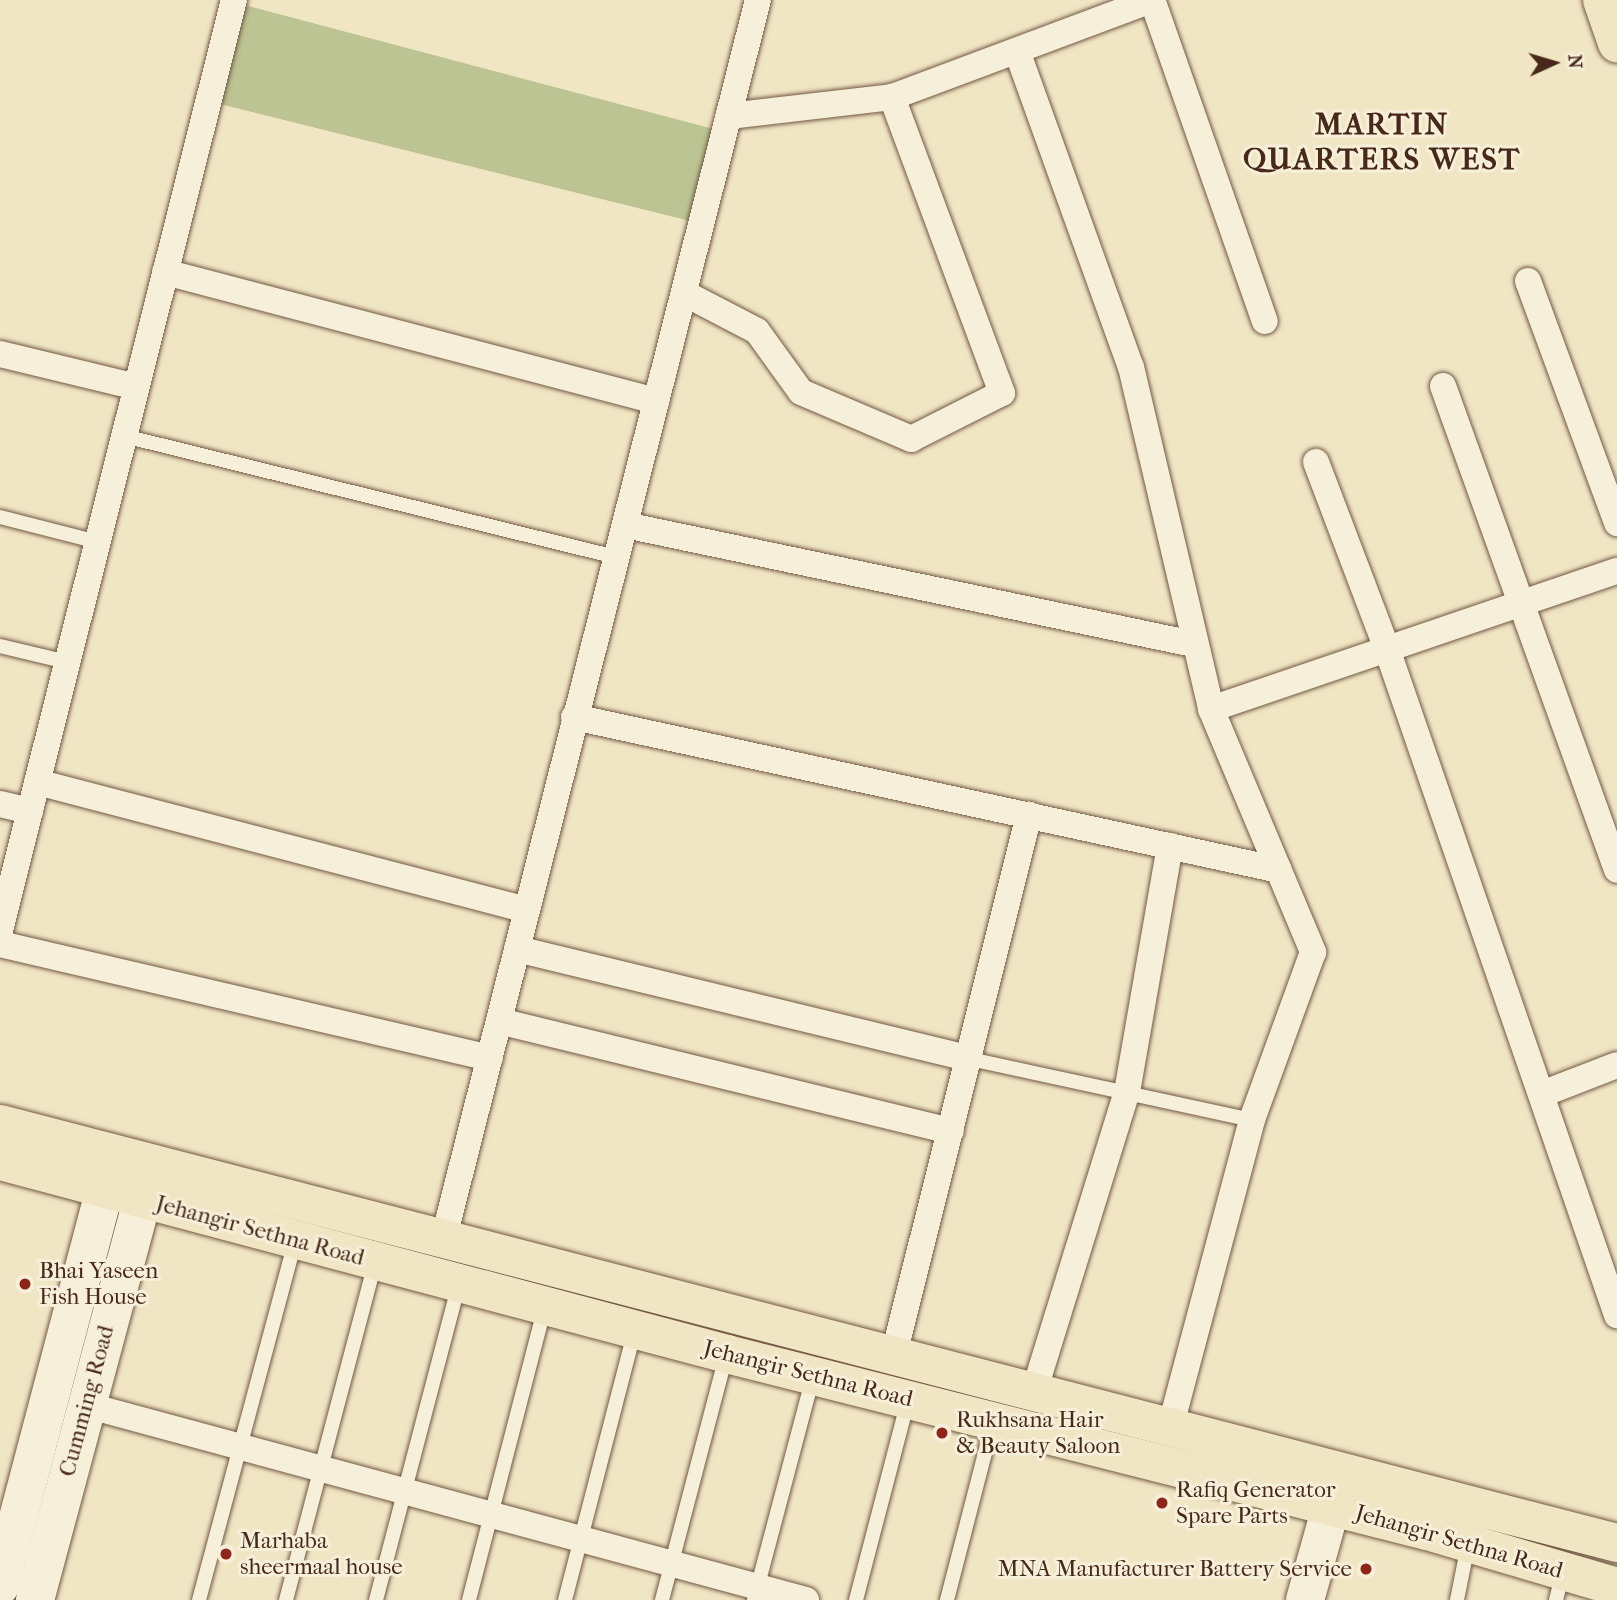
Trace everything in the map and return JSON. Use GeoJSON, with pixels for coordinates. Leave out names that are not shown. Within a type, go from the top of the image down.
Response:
{"type":"FeatureCollection","features":[{"type":"Feature","properties":{"kind":"main road"},"geometry":{"type":"LineString","coordinates":[[1602,0],[1617,43]]}},
{"type":"Feature","properties":{"kind":"main road","name":"Jehangir Sethna Road"},"geometry":{"type":"LineString","coordinates":[[0,1124],[109,1170],[141,1200],[727,1354],[1469,1544],[1560,1586],[1617,1587]]}},
{"type":"Feature","properties":{"kind":"main road","name":"Jehangir Sethna Road"},"geometry":{"type":"LineString","coordinates":[[0,1161],[109,1170],[153,1163],[1033,1395],[1617,1543]]}},
{"type":"Feature","properties":{"kind":"street"},"geometry":{"type":"LineString","coordinates":[[0,930],[234,0]]}},
{"type":"Feature","properties":{"kind":"street"},"geometry":{"type":"LineString","coordinates":[[443,1241],[758,0]]}},
{"type":"Feature","properties":{"kind":"street"},"geometry":{"type":"LineString","coordinates":[[729,116],[892,97],[1153,1],[1265,321]]}},
{"type":"Feature","properties":{"kind":"street"},"geometry":{"type":"LineString","coordinates":[[1017,51],[1132,367],[1193,644],[1211,709],[1313,952],[1252,1120],[1170,1429]]}},
{"type":"Feature","properties":{"kind":"street"},"geometry":{"type":"LineString","coordinates":[[684,293],[757,331],[802,392],[911,439],[1002,393],[892,97]]}},
{"type":"Feature","properties":{"kind":"street"},"geometry":{"type":"LineString","coordinates":[[165,272],[656,401]]}},
{"type":"Feature","properties":{"kind":"street"},"geometry":{"type":"LineString","coordinates":[[1528,281],[1617,523]]}},
{"type":"Feature","properties":{"kind":"street"},"geometry":{"type":"LineString","coordinates":[[0,354],[136,387]]}},
{"type":"Feature","properties":{"kind":"street"},"geometry":{"type":"LineString","coordinates":[[1443,386],[1617,870]]}},
{"type":"Feature","properties":{"kind":"street"},"geometry":{"type":"LineString","coordinates":[[1316,462],[1387,649],[1617,1315]]}},
{"type":"Feature","properties":{"kind":"street"},"geometry":{"type":"LineString","coordinates":[[625,525],[1193,644]]}},
{"type":"Feature","properties":{"kind":"street"},"geometry":{"type":"LineString","coordinates":[[1211,709],[1617,571]]}},
{"type":"Feature","properties":{"kind":"street"},"geometry":{"type":"LineString","coordinates":[[574,717],[1279,870]]}},
{"type":"Feature","properties":{"kind":"street"},"geometry":{"type":"LineString","coordinates":[[37,782],[527,909]]}},
{"type":"Feature","properties":{"kind":"street"},"geometry":{"type":"LineString","coordinates":[[0,804],[30,811]]}},
{"type":"Feature","properties":{"kind":"street"},"geometry":{"type":"LineString","coordinates":[[893,1358],[1029,815]]}},
{"type":"Feature","properties":{"kind":"street"},"geometry":{"type":"LineString","coordinates":[[1033,1395],[1127,1092],[1170,846]]}},
{"type":"Feature","properties":{"kind":"street"},"geometry":{"type":"LineString","coordinates":[[0,944],[490,1058]]}},
{"type":"Feature","properties":{"kind":"street"},"geometry":{"type":"LineString","coordinates":[[517,949],[970,1059]]}},
{"type":"Feature","properties":{"kind":"street"},"geometry":{"type":"LineString","coordinates":[[499,1021],[951,1131]]}},
{"type":"Feature","properties":{"kind":"street"},"geometry":{"type":"LineString","coordinates":[[1542,1094],[1617,1065]]}},
{"type":"Feature","properties":{"kind":"street","name":"Cumming Road"},"geometry":{"type":"LineString","coordinates":[[35,1600],[153,1163]]}},
{"type":"Feature","properties":{"kind":"street","name":"Cumming Road"},"geometry":{"type":"LineString","coordinates":[[0,1586],[109,1170]]}},
{"type":"Feature","properties":{"kind":"street"},"geometry":{"type":"LineString","coordinates":[[86,1405],[672,1564],[756,1593],[806,1600]]}},
{"type":"Feature","properties":{"kind":"street"},"geometry":{"type":"LineString","coordinates":[[1305,1600],[1331,1507]]}},
{"type":"Feature","properties":{"kind":"lane"},"geometry":{"type":"LineString","coordinates":[[124,436],[617,557]]}},
{"type":"Feature","properties":{"kind":"lane"},"geometry":{"type":"LineString","coordinates":[[0,517],[97,542]]}},
{"type":"Feature","properties":{"kind":"lane"},"geometry":{"type":"LineString","coordinates":[[0,646],[67,662]]}},
{"type":"Feature","properties":{"kind":"lane"},"geometry":{"type":"LineString","coordinates":[[970,1059],[1252,1120]]}},
{"type":"Feature","properties":{"kind":"lane"},"geometry":{"type":"LineString","coordinates":[[199,1600],[295,1241]]}},
{"type":"Feature","properties":{"kind":"lane"},"geometry":{"type":"LineString","coordinates":[[286,1600],[375,1261]]}},
{"type":"Feature","properties":{"kind":"lane"},"geometry":{"type":"LineString","coordinates":[[376,1600],[459,1283]]}},
{"type":"Feature","properties":{"kind":"lane"},"geometry":{"type":"LineString","coordinates":[[469,1600],[545,1305]]}},
{"type":"Feature","properties":{"kind":"lane"},"geometry":{"type":"LineString","coordinates":[[565,1600],[635,1329]]}},
{"type":"Feature","properties":{"kind":"lane"},"geometry":{"type":"LineString","coordinates":[[662,1600],[727,1354]]}},
{"type":"Feature","properties":{"kind":"lane"},"geometry":{"type":"LineString","coordinates":[[756,1593],[813,1376]]}},
{"type":"Feature","properties":{"kind":"lane"},"geometry":{"type":"LineString","coordinates":[[856,1600],[908,1400]]}},
{"type":"Feature","properties":{"kind":"lane"},"geometry":{"type":"LineString","coordinates":[[947,1600],[994,1421]]}},
{"type":"Feature","properties":{"kind":"lane"},"geometry":{"type":"LineString","coordinates":[[1457,1600],[1469,1544]]}},
{"type":"Feature","properties":{"kind":"green space"},"geometry":{"type":"Polygon","coordinates":[[[233,2],[725,132],[702,224],[208,101],[233,2]]]}},
{"type":"Feature","properties":{"kind":"place","name":"Bhai Yaseen Fish House"},"geometry":{"type":"Point","coordinates":[25,1284]}},
{"type":"Feature","properties":{"kind":"place","name":"Rukhsana Hair & Beauty Saloon"},"geometry":{"type":"Point","coordinates":[942,1433]}},
{"type":"Feature","properties":{"kind":"place","name":"Rafiq Generator Spare Parts"},"geometry":{"type":"Point","coordinates":[1162,1503]}},
{"type":"Feature","properties":{"kind":"place","name":"Marhaba sheermaal house"},"geometry":{"type":"Point","coordinates":[226,1554]}},
{"type":"Feature","properties":{"kind":"place","name":"MNA Manufacturer Battery Service"},"geometry":{"type":"Point","coordinates":[1366,1569]}},
{"type":"Feature","properties":{"kind":"district","name":"MARTIN QUARTERS WEST"},"geometry":{"type":"Point","coordinates":[1382,142]}}]}
